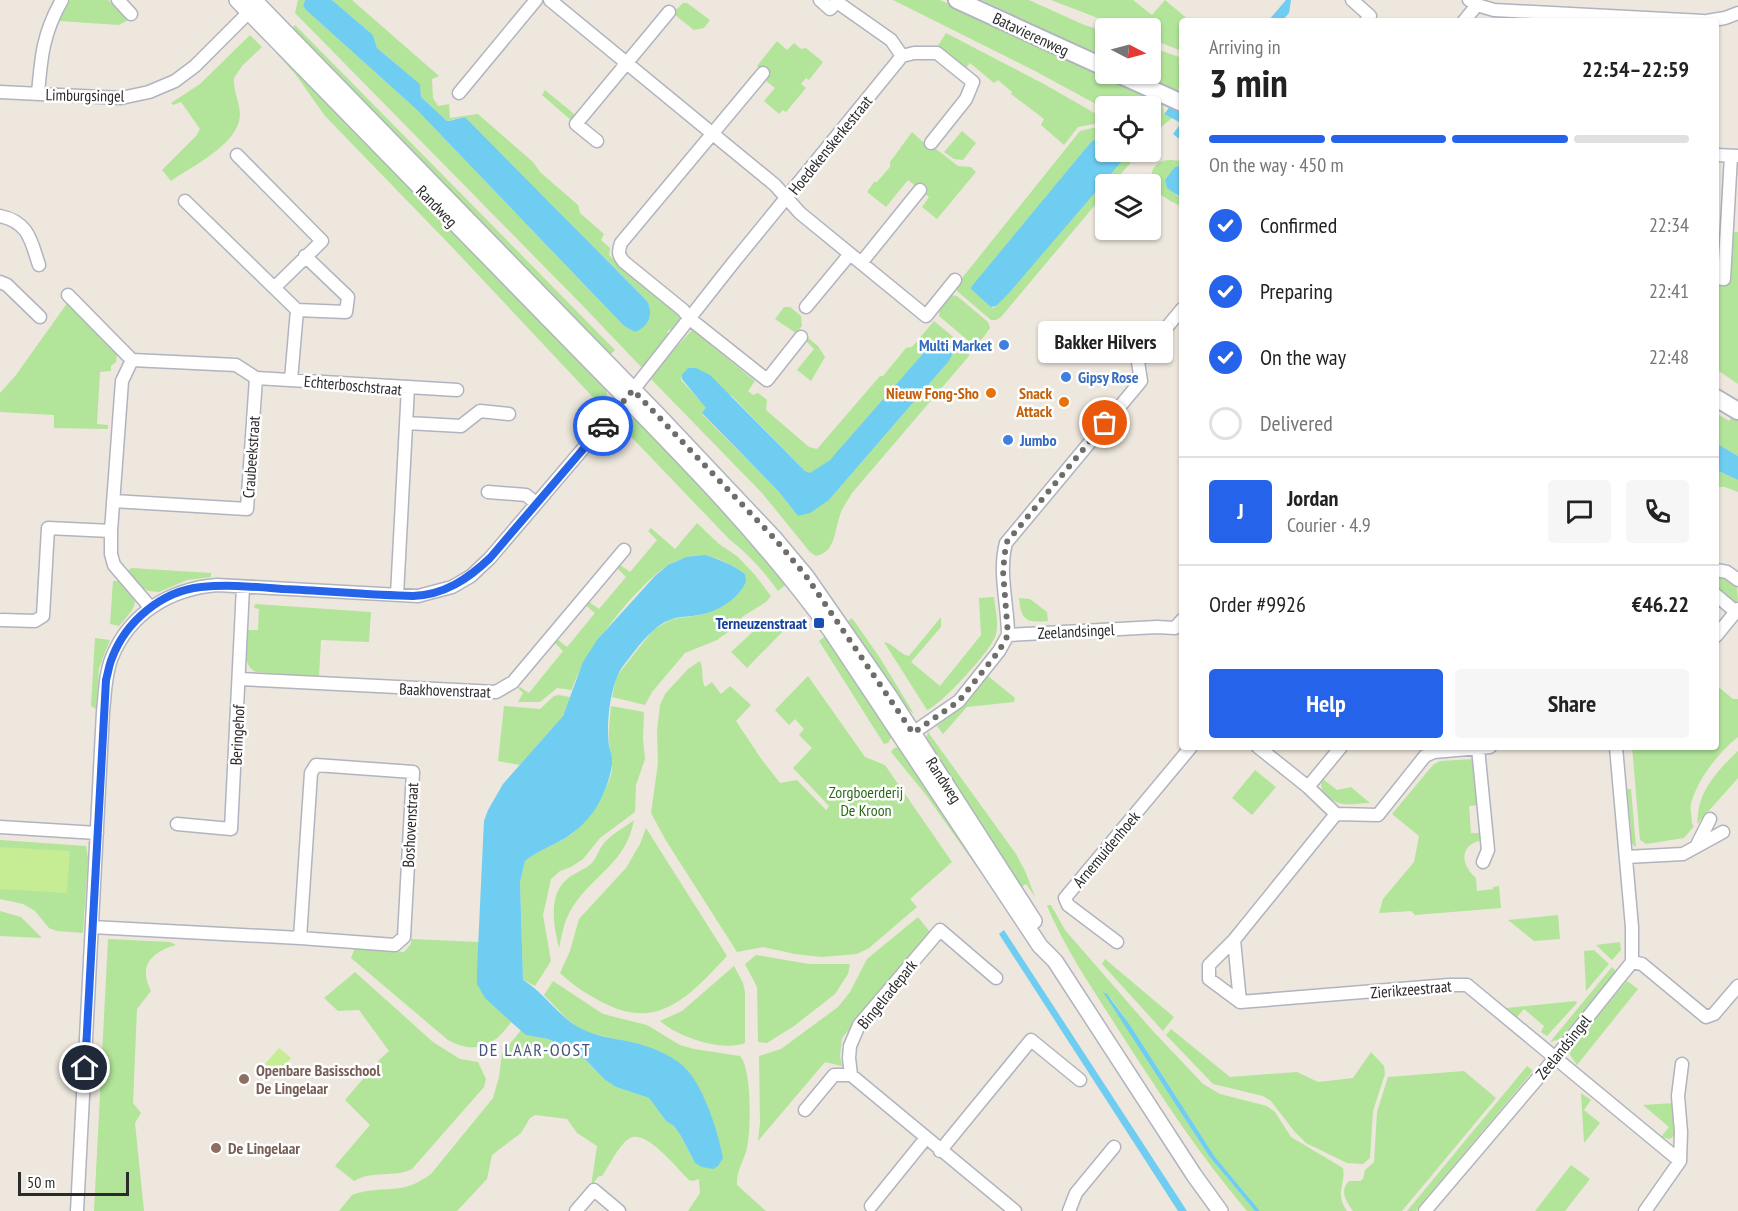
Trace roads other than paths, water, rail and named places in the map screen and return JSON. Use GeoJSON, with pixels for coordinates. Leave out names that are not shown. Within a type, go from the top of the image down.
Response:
{"type":"FeatureCollection","features":[{"type":"Feature","properties":{"kind":"main road","name":"Batavierenweg"},"geometry":{"type":"LineString","coordinates":[[957,0],[1095,63]]}},
{"type":"Feature","properties":{"kind":"main road"},"geometry":{"type":"LineString","coordinates":[[1140,84],[1179,102]]}},
{"type":"Feature","properties":{"kind":"main road"},"geometry":{"type":"LineString","coordinates":[[1719,400],[1738,411]]}},
{"type":"Feature","properties":{"kind":"street"},"geometry":{"type":"LineString","coordinates":[[38,94],[41,54],[51,19],[62,0]]}},
{"type":"Feature","properties":{"kind":"street"},"geometry":{"type":"LineString","coordinates":[[118,0],[131,14]]}},
{"type":"Feature","properties":{"kind":"street","name":"Randweg"},"geometry":{"type":"LineString","coordinates":[[237,0],[256,4],[630,394],[767,531],[806,576],[1020,918],[1054,961],[1187,1165],[1220,1211]]}},
{"type":"Feature","properties":{"kind":"street"},"geometry":{"type":"LineString","coordinates":[[459,93],[536,0]]}},
{"type":"Feature","properties":{"kind":"street"},"geometry":{"type":"LineString","coordinates":[[550,0],[775,185],[800,213],[926,316],[955,280]]}},
{"type":"Feature","properties":{"kind":"street"},"geometry":{"type":"LineString","coordinates":[[820,0],[830,9],[837,2],[891,40],[902,56],[914,53],[937,53],[973,82],[966,99],[931,143]]}},
{"type":"Feature","properties":{"kind":"street"},"geometry":{"type":"LineString","coordinates":[[1352,0],[1370,16],[1368,18]]}},
{"type":"Feature","properties":{"kind":"street"},"geometry":{"type":"LineString","coordinates":[[1466,18],[1473,3],[1494,10],[1532,17],[1567,18]]}},
{"type":"Feature","properties":{"kind":"street","name":"Limburgsingel"},"geometry":{"type":"LineString","coordinates":[[0,92],[121,98],[149,92],[175,81],[195,66],[256,4]]}},
{"type":"Feature","properties":{"kind":"street"},"geometry":{"type":"LineString","coordinates":[[597,141],[576,124],[669,12]]}},
{"type":"Feature","properties":{"kind":"street"},"geometry":{"type":"LineString","coordinates":[[1719,19],[1738,13]]}},
{"type":"Feature","properties":{"kind":"street","name":"Hoedekenskerkestraat"},"geometry":{"type":"LineString","coordinates":[[77,1211],[106,680],[112,658],[123,637],[134,622],[150,607],[176,594],[198,587],[243,586],[418,596],[452,587],[471,576],[490,558],[630,394],[902,56]]}},
{"type":"Feature","properties":{"kind":"street"},"geometry":{"type":"LineString","coordinates":[[763,73],[621,243],[618,251],[619,257],[624,262],[766,380],[801,336]]}},
{"type":"Feature","properties":{"kind":"street"},"geometry":{"type":"LineString","coordinates":[[237,155],[322,241],[275,287]]}},
{"type":"Feature","properties":{"kind":"street"},"geometry":{"type":"LineString","coordinates":[[1719,155],[1734,156],[1724,279],[1719,278]]}},
{"type":"Feature","properties":{"kind":"street"},"geometry":{"type":"LineString","coordinates":[[861,263],[920,190]]}},
{"type":"Feature","properties":{"kind":"street"},"geometry":{"type":"LineString","coordinates":[[184,201],[297,310],[345,312],[348,297],[305,256]]}},
{"type":"Feature","properties":{"kind":"street"},"geometry":{"type":"LineString","coordinates":[[0,216],[22,225],[30,236],[39,265]]}},
{"type":"Feature","properties":{"kind":"street"},"geometry":{"type":"LineString","coordinates":[[806,307],[850,254]]}},
{"type":"Feature","properties":{"kind":"street"},"geometry":{"type":"LineString","coordinates":[[0,282],[8,285],[40,317]]}},
{"type":"Feature","properties":{"kind":"street"},"geometry":{"type":"LineString","coordinates":[[68,296],[132,360],[122,381],[111,554],[114,565],[150,607]]}},
{"type":"Feature","properties":{"kind":"street"},"geometry":{"type":"LineString","coordinates":[[291,380],[297,310]]}},
{"type":"Feature","properties":{"kind":"street"},"geometry":{"type":"LineString","coordinates":[[908,736],[959,701],[999,651],[1008,635],[1003,571],[1006,543],[1141,381],[1138,362],[1179,313]]}},
{"type":"Feature","properties":{"kind":"street","name":"Echterboschstraat"},"geometry":{"type":"LineString","coordinates":[[132,360],[236,365],[256,378],[408,387],[398,595]]}},
{"type":"Feature","properties":{"kind":"street","name":"Craubeekstraat"},"geometry":{"type":"LineString","coordinates":[[113,501],[248,509],[256,378]]}},
{"type":"Feature","properties":{"kind":"street"},"geometry":{"type":"LineString","coordinates":[[408,387],[457,390]]}},
{"type":"Feature","properties":{"kind":"street"},"geometry":{"type":"LineString","coordinates":[[407,423],[461,426],[480,411],[510,414]]}},
{"type":"Feature","properties":{"kind":"street"},"geometry":{"type":"LineString","coordinates":[[488,492],[526,495],[536,504]]}},
{"type":"Feature","properties":{"kind":"street"},"geometry":{"type":"LineString","coordinates":[[2,620],[35,621],[42,616],[48,528],[111,531]]}},
{"type":"Feature","properties":{"kind":"street","name":"Baakhovenstraat"},"geometry":{"type":"LineString","coordinates":[[239,680],[496,692],[513,682],[624,550]]}},
{"type":"Feature","properties":{"kind":"street"},"geometry":{"type":"LineString","coordinates":[[1719,570],[1724,570],[1738,580]]}},
{"type":"Feature","properties":{"kind":"street","name":"Beringehof"},"geometry":{"type":"LineString","coordinates":[[177,824],[231,829],[243,586]]}},
{"type":"Feature","properties":{"kind":"street"},"geometry":{"type":"LineString","coordinates":[[1719,597],[1737,610],[1719,632]]}},
{"type":"Feature","properties":{"kind":"street","name":"Zeelandsingel"},"geometry":{"type":"LineString","coordinates":[[1008,635],[1179,627]]}},
{"type":"Feature","properties":{"kind":"street","name":"Arnemuidenhoek"},"geometry":{"type":"LineString","coordinates":[[1117,942],[1068,905],[1065,898],[1188,750]]}},
{"type":"Feature","properties":{"kind":"street"},"geometry":{"type":"LineString","coordinates":[[1262,750],[1308,787],[1336,814],[1378,815],[1425,756],[1434,752],[1454,750]]}},
{"type":"Feature","properties":{"kind":"street"},"geometry":{"type":"LineString","coordinates":[[1308,787],[1339,750]]}},
{"type":"Feature","properties":{"kind":"street"},"geometry":{"type":"LineString","coordinates":[[1483,862],[1488,850],[1484,750]]}},
{"type":"Feature","properties":{"kind":"street"},"geometry":{"type":"LineString","coordinates":[[1616,750],[1632,927],[1632,962],[1642,964],[1706,1017],[1714,1014],[1738,986]]}},
{"type":"Feature","properties":{"kind":"street","name":"Boshovenstraat"},"geometry":{"type":"LineString","coordinates":[[92,927],[395,945],[404,936],[413,772],[316,765],[311,773],[300,938]]}},
{"type":"Feature","properties":{"kind":"street"},"geometry":{"type":"LineString","coordinates":[[1240,1002],[1209,980],[1209,965],[1234,940],[1336,814]]}},
{"type":"Feature","properties":{"kind":"street"},"geometry":{"type":"LineString","coordinates":[[1696,848],[1710,819]]}},
{"type":"Feature","properties":{"kind":"street"},"geometry":{"type":"LineString","coordinates":[[0,827],[97,833]]}},
{"type":"Feature","properties":{"kind":"street"},"geometry":{"type":"LineString","coordinates":[[1626,857],[1683,854],[1723,832]]}},
{"type":"Feature","properties":{"kind":"street","name":"Bingelradepark"},"geometry":{"type":"LineString","coordinates":[[851,1075],[850,1046],[860,1025],[940,930],[996,978]]}},
{"type":"Feature","properties":{"kind":"street"},"geometry":{"type":"LineString","coordinates":[[1234,940],[1240,1002]]}},
{"type":"Feature","properties":{"kind":"street","name":"Zeelandsingel"},"geometry":{"type":"LineString","coordinates":[[1425,1211],[1555,1058],[1632,962]]}},
{"type":"Feature","properties":{"kind":"street","name":"Zierikzeestraat"},"geometry":{"type":"LineString","coordinates":[[1240,1002],[1467,985],[1680,1161]]}},
{"type":"Feature","properties":{"kind":"street"},"geometry":{"type":"LineString","coordinates":[[940,1151],[1031,1040],[1080,1080]]}},
{"type":"Feature","properties":{"kind":"street"},"geometry":{"type":"LineString","coordinates":[[1645,1211],[1680,1161],[1681,1132],[1678,1096],[1682,1064]]}},
{"type":"Feature","properties":{"kind":"street"},"geometry":{"type":"LineString","coordinates":[[805,1110],[834,1075],[851,1075],[1015,1211]]}},
{"type":"Feature","properties":{"kind":"street"},"geometry":{"type":"LineString","coordinates":[[871,1206],[926,1138]]}},
{"type":"Feature","properties":{"kind":"street"},"geometry":{"type":"LineString","coordinates":[[1072,1210],[1076,1193],[1114,1147]]}},
{"type":"Feature","properties":{"kind":"street"},"geometry":{"type":"LineString","coordinates":[[576,1211],[594,1190],[619,1211]]}},
{"type":"Feature","properties":{"kind":"water"},"geometry":{"type":"Polygon","coordinates":[[[305,0],[332,0],[373,35],[377,48],[420,84],[421,97],[447,121],[466,118],[647,301],[650,315],[644,327],[635,332],[624,326],[416,109],[306,10],[303,6],[305,0]]]}},
{"type":"Feature","properties":{"kind":"water"},"geometry":{"type":"Polygon","coordinates":[[[1286,0],[1291,0],[1289,13],[1285,18],[1271,18],[1286,0]]]}},
{"type":"Feature","properties":{"kind":"water"},"geometry":{"type":"Polygon","coordinates":[[[1179,96],[1179,122],[1164,114],[1179,96]]]}},
{"type":"Feature","properties":{"kind":"water"},"geometry":{"type":"Polygon","coordinates":[[[1179,126],[1179,139],[1173,134],[1179,126]]]}},
{"type":"Feature","properties":{"kind":"water"},"geometry":{"type":"Polygon","coordinates":[[[1095,140],[1095,162],[1121,162],[1111,174],[1095,174],[1095,193],[1009,293],[996,306],[991,307],[971,289],[972,286],[1095,140]]]}},
{"type":"Feature","properties":{"kind":"water"},"geometry":{"type":"Polygon","coordinates":[[[1179,166],[1179,196],[1167,188],[1165,180],[1175,167],[1179,166]]]}},
{"type":"Feature","properties":{"kind":"water"},"geometry":{"type":"Polygon","coordinates":[[[938,339],[950,341],[953,353],[949,361],[829,500],[810,513],[798,516],[779,492],[702,413],[706,408],[682,379],[682,375],[688,368],[696,368],[710,375],[805,471],[810,473],[830,460],[938,339]]]}},
{"type":"Feature","properties":{"kind":"water"},"geometry":{"type":"Polygon","coordinates":[[[1719,445],[1738,456],[1738,480],[1719,471],[1719,445]]]}},
{"type":"Feature","properties":{"kind":"water"},"geometry":{"type":"Polygon","coordinates":[[[704,555],[721,560],[745,574],[746,582],[738,594],[720,608],[699,615],[678,617],[657,627],[644,639],[623,666],[615,683],[610,704],[608,737],[612,765],[600,800],[591,815],[575,832],[525,861],[520,882],[523,980],[566,1019],[582,1029],[652,1048],[682,1065],[699,1088],[718,1137],[723,1158],[713,1169],[695,1163],[674,1126],[666,1121],[649,1098],[616,1087],[605,1080],[587,1061],[567,1047],[548,1039],[526,1035],[485,998],[477,984],[484,821],[488,810],[503,784],[563,716],[583,662],[597,640],[655,576],[668,565],[686,557],[704,555]]]}},
{"type":"Feature","properties":{"kind":"water"},"geometry":{"type":"Polygon","coordinates":[[[1004,930],[1187,1211],[1178,1211],[999,934],[1004,930]]]}},
{"type":"Feature","properties":{"kind":"water"},"geometry":{"type":"Polygon","coordinates":[[[1103,992],[1107,994],[1130,1025],[1215,1157],[1260,1211],[1255,1211],[1209,1156],[1103,992]]]}},
{"type":"Feature","properties":{"kind":"place","name":"Multi Market"},"geometry":{"type":"Point","coordinates":[1004,345]}},
{"type":"Feature","properties":{"kind":"place","name":"Gipsy Rose"},"geometry":{"type":"Point","coordinates":[1066,377]}},
{"type":"Feature","properties":{"kind":"place","name":"Nieuw Fong-Sho"},"geometry":{"type":"Point","coordinates":[991,393]}},
{"type":"Feature","properties":{"kind":"place","name":"Snack Attack"},"geometry":{"type":"Point","coordinates":[1064,402]}},
{"type":"Feature","properties":{"kind":"place","name":"Bakker Hilvers"},"geometry":{"type":"Point","coordinates":[1105,423]}},
{"type":"Feature","properties":{"kind":"place","name":"Jumbo"},"geometry":{"type":"Point","coordinates":[1008,440]}},
{"type":"Feature","properties":{"kind":"place","name":"Terneuzenstraat"},"geometry":{"type":"Point","coordinates":[819,623]}},
{"type":"Feature","properties":{"kind":"place","name":"Openbare Basisschool De Lingelaar"},"geometry":{"type":"Point","coordinates":[244,1079]}},
{"type":"Feature","properties":{"kind":"place","name":"De Lingelaar"},"geometry":{"type":"Point","coordinates":[216,1148]}},
{"type":"Feature","properties":{"kind":"district","name":"DE LAAR-OOST"},"geometry":{"type":"Point","coordinates":[535,1050]}},
{"type":"Feature","properties":{"kind":"park label","name":"Zorgboerderij De Kroon"},"geometry":{"type":"Point","coordinates":[866,801]}}]}
